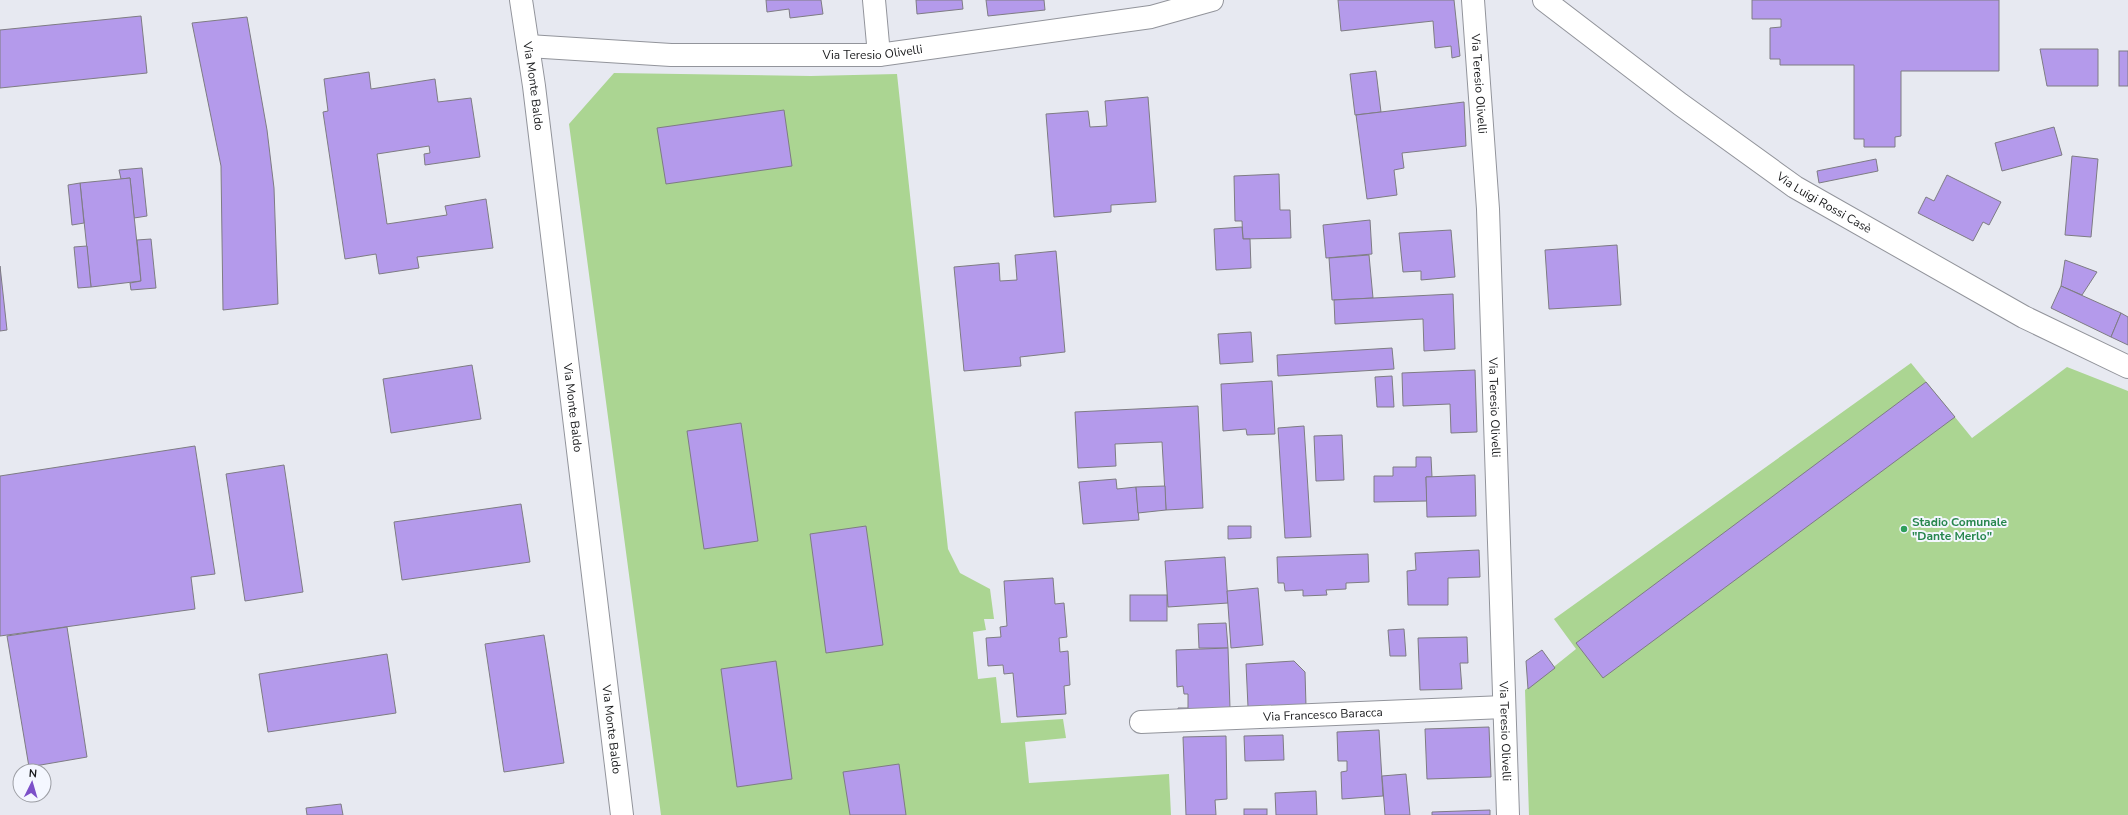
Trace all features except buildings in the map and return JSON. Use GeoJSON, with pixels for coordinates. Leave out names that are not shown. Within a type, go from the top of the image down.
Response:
{"type":"FeatureCollection","features":[{"type":"Feature","properties":{"kind":"street","name":"Via Monte Baldo"},"geometry":{"type":"LineString","coordinates":[[521,0],[528,46],[622,815]]}},
{"type":"Feature","properties":{"kind":"street"},"geometry":{"type":"LineString","coordinates":[[874,0],[879,55]]}},
{"type":"Feature","properties":{"kind":"street","name":"Via Teresio Olivelli"},"geometry":{"type":"LineString","coordinates":[[528,46],[671,55],[879,55],[1152,17],[1212,0]]}},
{"type":"Feature","properties":{"kind":"street","name":"Via Teresio Olivelli"},"geometry":{"type":"LineString","coordinates":[[1472,0],[1488,209],[1508,815]]}},
{"type":"Feature","properties":{"kind":"street","name":"Via Luigi Rossi Casè"},"geometry":{"type":"LineString","coordinates":[[1544,0],[1680,104],[1795,187],[2024,317],[2128,367]]}},
{"type":"Feature","properties":{"kind":"street","name":"Via Francesco Baracca"},"geometry":{"type":"LineString","coordinates":[[1141,722],[1504,708]]}},
{"type":"Feature","properties":{"kind":"green space"},"geometry":{"type":"Polygon","coordinates":[[[614,73],[811,76],[897,74],[948,549],[960,573],[990,589],[994,619],[984,619],[986,630],[973,632],[978,679],[996,677],[1001,723],[1063,719],[1066,738],[1025,742],[1029,783],[1169,774],[1171,815],[661,815],[569,124],[614,73]]]}},
{"type":"Feature","properties":{"kind":"green space","name":"Stadio Comunale \"Dante Merlo\""},"geometry":{"type":"Polygon","coordinates":[[[1911,363],[1972,438],[2067,367],[2128,391],[2128,815],[1529,815],[1525,690],[1576,649],[1554,619],[1911,363]]]}},
{"type":"Feature","properties":{"kind":"place","name":"Stadio Comunale \"Dante Merlo\""},"geometry":{"type":"Point","coordinates":[1904,529]}}]}
